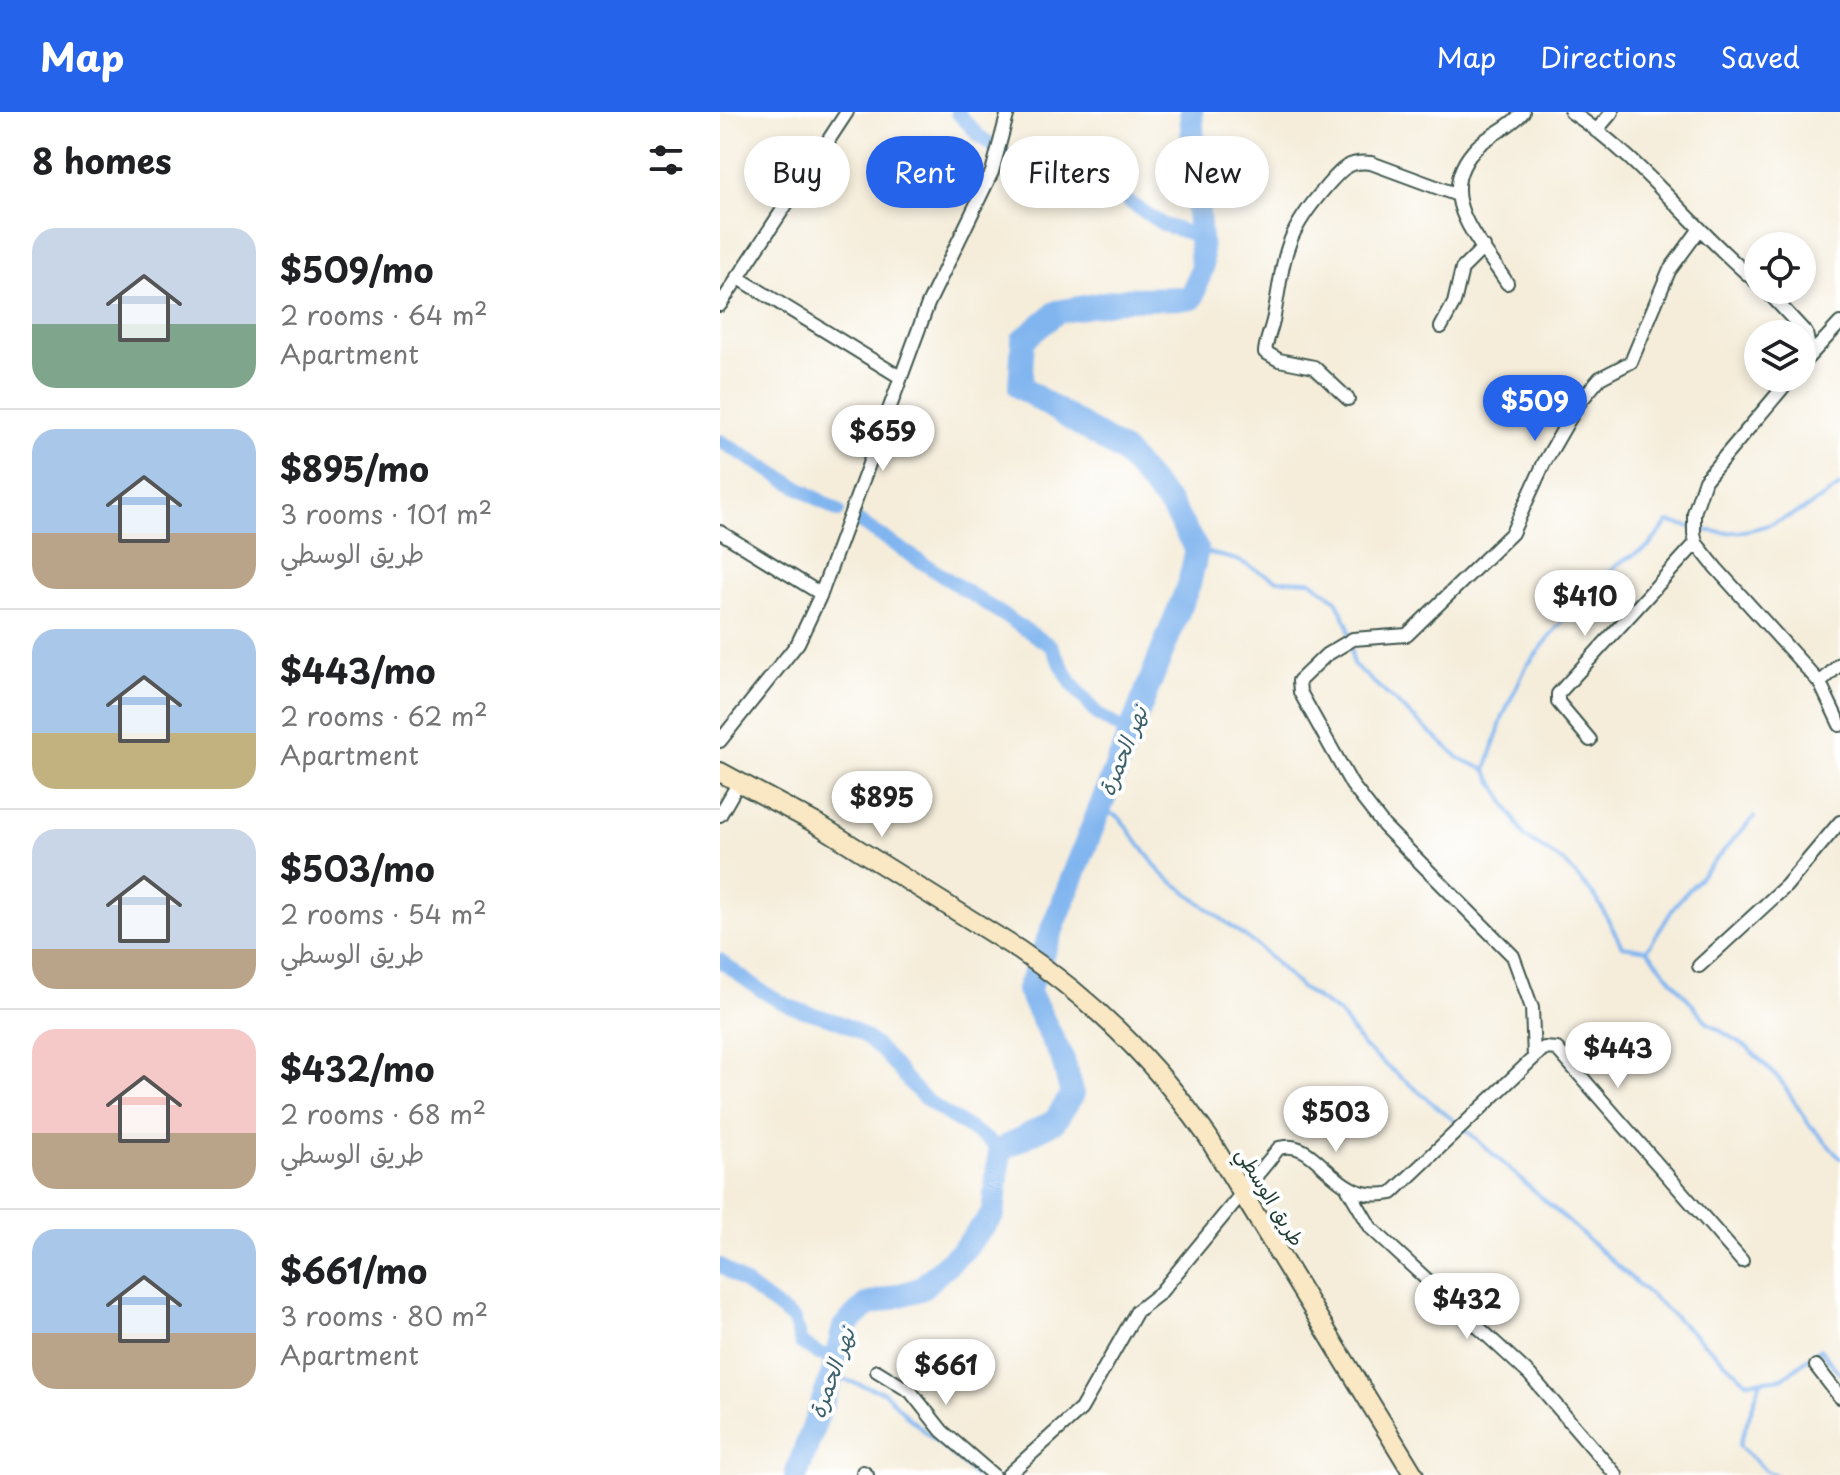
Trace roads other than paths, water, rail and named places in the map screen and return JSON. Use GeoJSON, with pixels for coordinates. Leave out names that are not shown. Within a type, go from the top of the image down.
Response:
{"type":"FeatureCollection","features":[{"type":"Feature","properties":{"kind":"main road"},"geometry":{"type":"LineString","coordinates":[[720,772],[739,782]]}},
{"type":"Feature","properties":{"kind":"main road","name":"طريق الوسطي"},"geometry":{"type":"LineString","coordinates":[[739,782],[819,825],[1052,972],[1170,1085],[1242,1192],[1414,1475]]}},
{"type":"Feature","properties":{"kind":"street"},"geometry":{"type":"LineString","coordinates":[[722,297],[847,112]]}},
{"type":"Feature","properties":{"kind":"street"},"geometry":{"type":"LineString","coordinates":[[720,741],[798,643],[821,594],[928,304],[992,172],[1008,112]]}},
{"type":"Feature","properties":{"kind":"street"},"geometry":{"type":"LineString","coordinates":[[1507,283],[1459,209],[1455,194],[1459,174],[1475,149],[1523,112]]}},
{"type":"Feature","properties":{"kind":"street"},"geometry":{"type":"LineString","coordinates":[[1571,112],[1629,158],[1699,230],[1744,270]]}},
{"type":"Feature","properties":{"kind":"street"},"geometry":{"type":"LineString","coordinates":[[1596,131],[1612,112]]}},
{"type":"Feature","properties":{"kind":"street"},"geometry":{"type":"LineString","coordinates":[[1348,399],[1314,367],[1279,360],[1265,352],[1277,302],[1281,263],[1295,225],[1340,171],[1357,161],[1371,163],[1455,194]]}},
{"type":"Feature","properties":{"kind":"street"},"geometry":{"type":"LineString","coordinates":[[1534,1058],[1532,1008],[1513,956],[1384,826],[1352,785],[1300,692],[1300,678],[1353,639],[1407,635],[1512,533],[1544,463],[1578,404],[1600,378],[1631,362],[1669,271],[1699,230]]}},
{"type":"Feature","properties":{"kind":"street"},"geometry":{"type":"LineString","coordinates":[[1441,327],[1454,303],[1462,269],[1484,247]]}},
{"type":"Feature","properties":{"kind":"street"},"geometry":{"type":"LineString","coordinates":[[737,277],[900,377]]}},
{"type":"Feature","properties":{"kind":"street"},"geometry":{"type":"LineString","coordinates":[[1779,304],[1794,320]]}},
{"type":"Feature","properties":{"kind":"street"},"geometry":{"type":"LineString","coordinates":[[1816,348],[1840,323]]}},
{"type":"Feature","properties":{"kind":"street"},"geometry":{"type":"LineString","coordinates":[[1779,392],[1705,480],[1694,513],[1695,538],[1820,683],[1840,725]]}},
{"type":"Feature","properties":{"kind":"street"},"geometry":{"type":"LineString","coordinates":[[720,532],[821,594]]}},
{"type":"Feature","properties":{"kind":"street"},"geometry":{"type":"LineString","coordinates":[[1590,740],[1558,702],[1558,694],[1695,538]]}},
{"type":"Feature","properties":{"kind":"street"},"geometry":{"type":"LineString","coordinates":[[1820,683],[1840,664]]}},
{"type":"Feature","properties":{"kind":"street"},"geometry":{"type":"LineString","coordinates":[[720,717],[730,728]]}},
{"type":"Feature","properties":{"kind":"street"},"geometry":{"type":"LineString","coordinates":[[720,815],[739,782]]}},
{"type":"Feature","properties":{"kind":"street"},"geometry":{"type":"LineString","coordinates":[[1699,966],[1786,886],[1840,822]]}},
{"type":"Feature","properties":{"kind":"street"},"geometry":{"type":"LineString","coordinates":[[1348,1189],[1374,1195],[1392,1193],[1544,1048],[1557,1049],[1742,1261]]}},
{"type":"Feature","properties":{"kind":"street"},"geometry":{"type":"LineString","coordinates":[[1008,1475],[1081,1409],[1137,1311],[1160,1293],[1279,1148],[1288,1146],[1306,1151],[1348,1189],[1371,1228],[1530,1375],[1616,1475]]}},
{"type":"Feature","properties":{"kind":"street"},"geometry":{"type":"LineString","coordinates":[[1816,1366],[1840,1397]]}},
{"type":"Feature","properties":{"kind":"street"},"geometry":{"type":"LineString","coordinates":[[877,1371],[911,1392],[942,1431],[993,1475]]}},
{"type":"Feature","properties":{"kind":"waterway"},"geometry":{"type":"LineString","coordinates":[[957,112],[979,136],[1010,158],[1105,186],[1164,225],[1201,237]]}},
{"type":"Feature","properties":{"kind":"waterway","name":"نهر الحمرة"},"geometry":{"type":"LineString","coordinates":[[796,1475],[832,1376],[844,1327],[867,1305],[920,1289],[964,1249],[993,1214],[1000,1150],[1055,1121],[1072,1095],[1063,1060],[1028,990],[1189,584],[1197,550],[1171,506],[1124,452],[1020,387],[1023,340],[1057,312],[1127,299],[1192,298],[1202,267],[1191,112]]}},
{"type":"Feature","properties":{"kind":"waterway"},"geometry":{"type":"LineString","coordinates":[[720,441],[838,511]]}},
{"type":"Feature","properties":{"kind":"waterway"},"geometry":{"type":"LineString","coordinates":[[1486,770],[1503,716],[1526,667],[1575,605],[1618,564],[1649,546],[1668,522],[1718,532],[1750,530],[1782,520],[1840,486]]}},
{"type":"Feature","properties":{"kind":"waterway"},"geometry":{"type":"LineString","coordinates":[[858,521],[1051,646],[1072,684],[1098,715],[1129,733]]}},
{"type":"Feature","properties":{"kind":"waterway"},"geometry":{"type":"LineString","coordinates":[[1197,550],[1237,560],[1277,580],[1311,581],[1336,600],[1348,625],[1353,664],[1459,758],[1486,770],[1525,837],[1565,863],[1597,899],[1622,946],[1647,950],[1708,1023],[1748,1048],[1781,1081],[1808,1123],[1840,1158]]}},
{"type":"Feature","properties":{"kind":"waterway"},"geometry":{"type":"LineString","coordinates":[[1100,809],[1119,817],[1161,873],[1260,948],[1301,988],[1339,1013],[1364,1047],[1458,1124]]}},
{"type":"Feature","properties":{"kind":"waterway"},"geometry":{"type":"LineString","coordinates":[[1647,950],[1676,904],[1754,817]]}},
{"type":"Feature","properties":{"kind":"waterway"},"geometry":{"type":"LineString","coordinates":[[720,960],[782,1003],[860,1033],[929,1102],[1000,1150]]}},
{"type":"Feature","properties":{"kind":"waterway"},"geometry":{"type":"LineString","coordinates":[[1465,1129],[1747,1382],[1783,1378],[1820,1349],[1840,1374]]}},
{"type":"Feature","properties":{"kind":"waterway"},"geometry":{"type":"LineString","coordinates":[[720,1265],[794,1320],[801,1343],[819,1354],[836,1357]]}},
{"type":"Feature","properties":{"kind":"waterway"},"geometry":{"type":"LineString","coordinates":[[832,1376],[884,1392],[975,1475]]}},
{"type":"Feature","properties":{"kind":"waterway"},"geometry":{"type":"LineString","coordinates":[[1761,1381],[1739,1446],[1766,1471],[1776,1475]]}}]}
